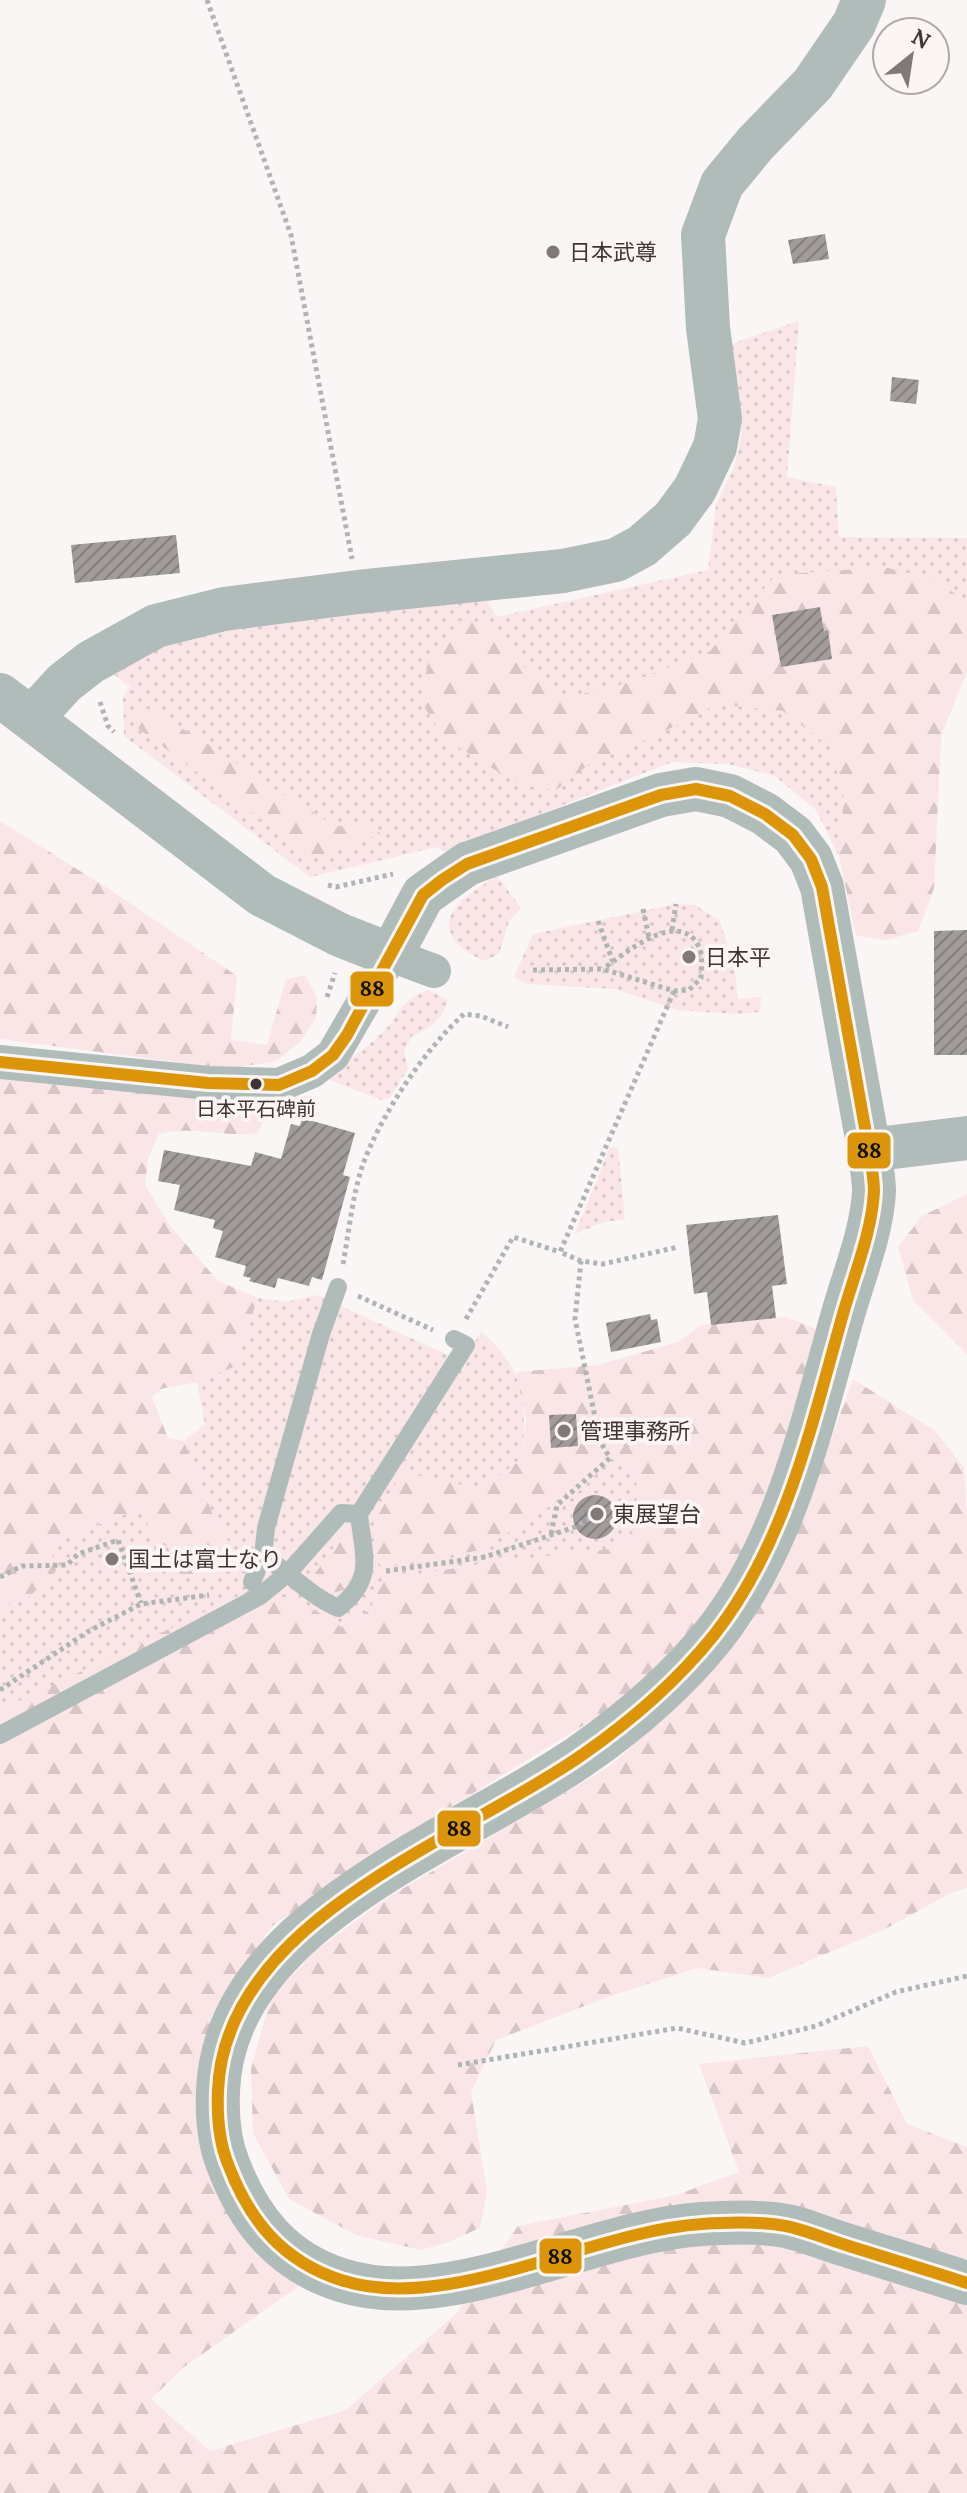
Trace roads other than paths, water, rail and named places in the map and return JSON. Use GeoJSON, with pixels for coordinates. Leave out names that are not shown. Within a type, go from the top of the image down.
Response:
{"type":"FeatureCollection","features":[{"type":"Feature","properties":{"kind":"street"},"geometry":{"type":"LineString","coordinates":[[434,971],[340,935],[262,895],[16,707],[64,683],[91,662],[156,626],[224,609],[563,571],[616,560],[642,546],[673,519],[695,489],[715,447],[720,419],[708,328],[703,235],[722,184],[755,144],[813,84],[854,24],[864,0]]}},
{"type":"Feature","properties":{"kind":"street"},"geometry":{"type":"LineString","coordinates":[[0,1062],[208,1083],[279,1085],[312,1071],[333,1055],[423,895],[467,864],[661,795],[696,789],[730,796],[765,814],[793,835],[811,859],[822,887],[874,1190],[868,1227],[812,1423],[783,1511],[736,1605],[713,1637],[641,1711],[594,1747],[515,1798],[384,1872],[322,1915],[275,1960],[257,1981],[225,2041],[220,2069],[219,2120],[223,2152],[251,2215],[279,2247],[342,2281],[423,2288],[477,2279],[649,2231],[697,2224],[748,2222],[786,2226],[967,2283]]}},
{"type":"Feature","properties":{"kind":"street"},"geometry":{"type":"LineString","coordinates":[[869,1150],[967,1138]]}},
{"type":"Feature","properties":{"kind":"lane"},"geometry":{"type":"LineString","coordinates":[[252,1582],[263,1556],[266,1528],[321,1334],[338,1287]]}},
{"type":"Feature","properties":{"kind":"lane"},"geometry":{"type":"LineString","coordinates":[[263,1556],[289,1572],[319,1600],[338,1608],[355,1594],[365,1574],[359,1514],[466,1345],[454,1339]]}},
{"type":"Feature","properties":{"kind":"lane"},"geometry":{"type":"LineString","coordinates":[[0,1735],[260,1596],[289,1572],[341,1513],[359,1514]]}},
{"type":"Feature","properties":{"kind":"place","name":"日本武尊"},"geometry":{"type":"Point","coordinates":[553,252]}},
{"type":"Feature","properties":{"kind":"place","name":"日本平"},"geometry":{"type":"Point","coordinates":[689,957]}},
{"type":"Feature","properties":{"kind":"place","name":"日本平石碑前"},"geometry":{"type":"Point","coordinates":[256,1084]}},
{"type":"Feature","properties":{"kind":"place","name":"管理事務所"},"geometry":{"type":"Point","coordinates":[564,1431]}},
{"type":"Feature","properties":{"kind":"place","name":"東展望台"},"geometry":{"type":"Point","coordinates":[597,1514]}},
{"type":"Feature","properties":{"kind":"place","name":"国土は富士なり"},"geometry":{"type":"Point","coordinates":[112,1559]}}]}
